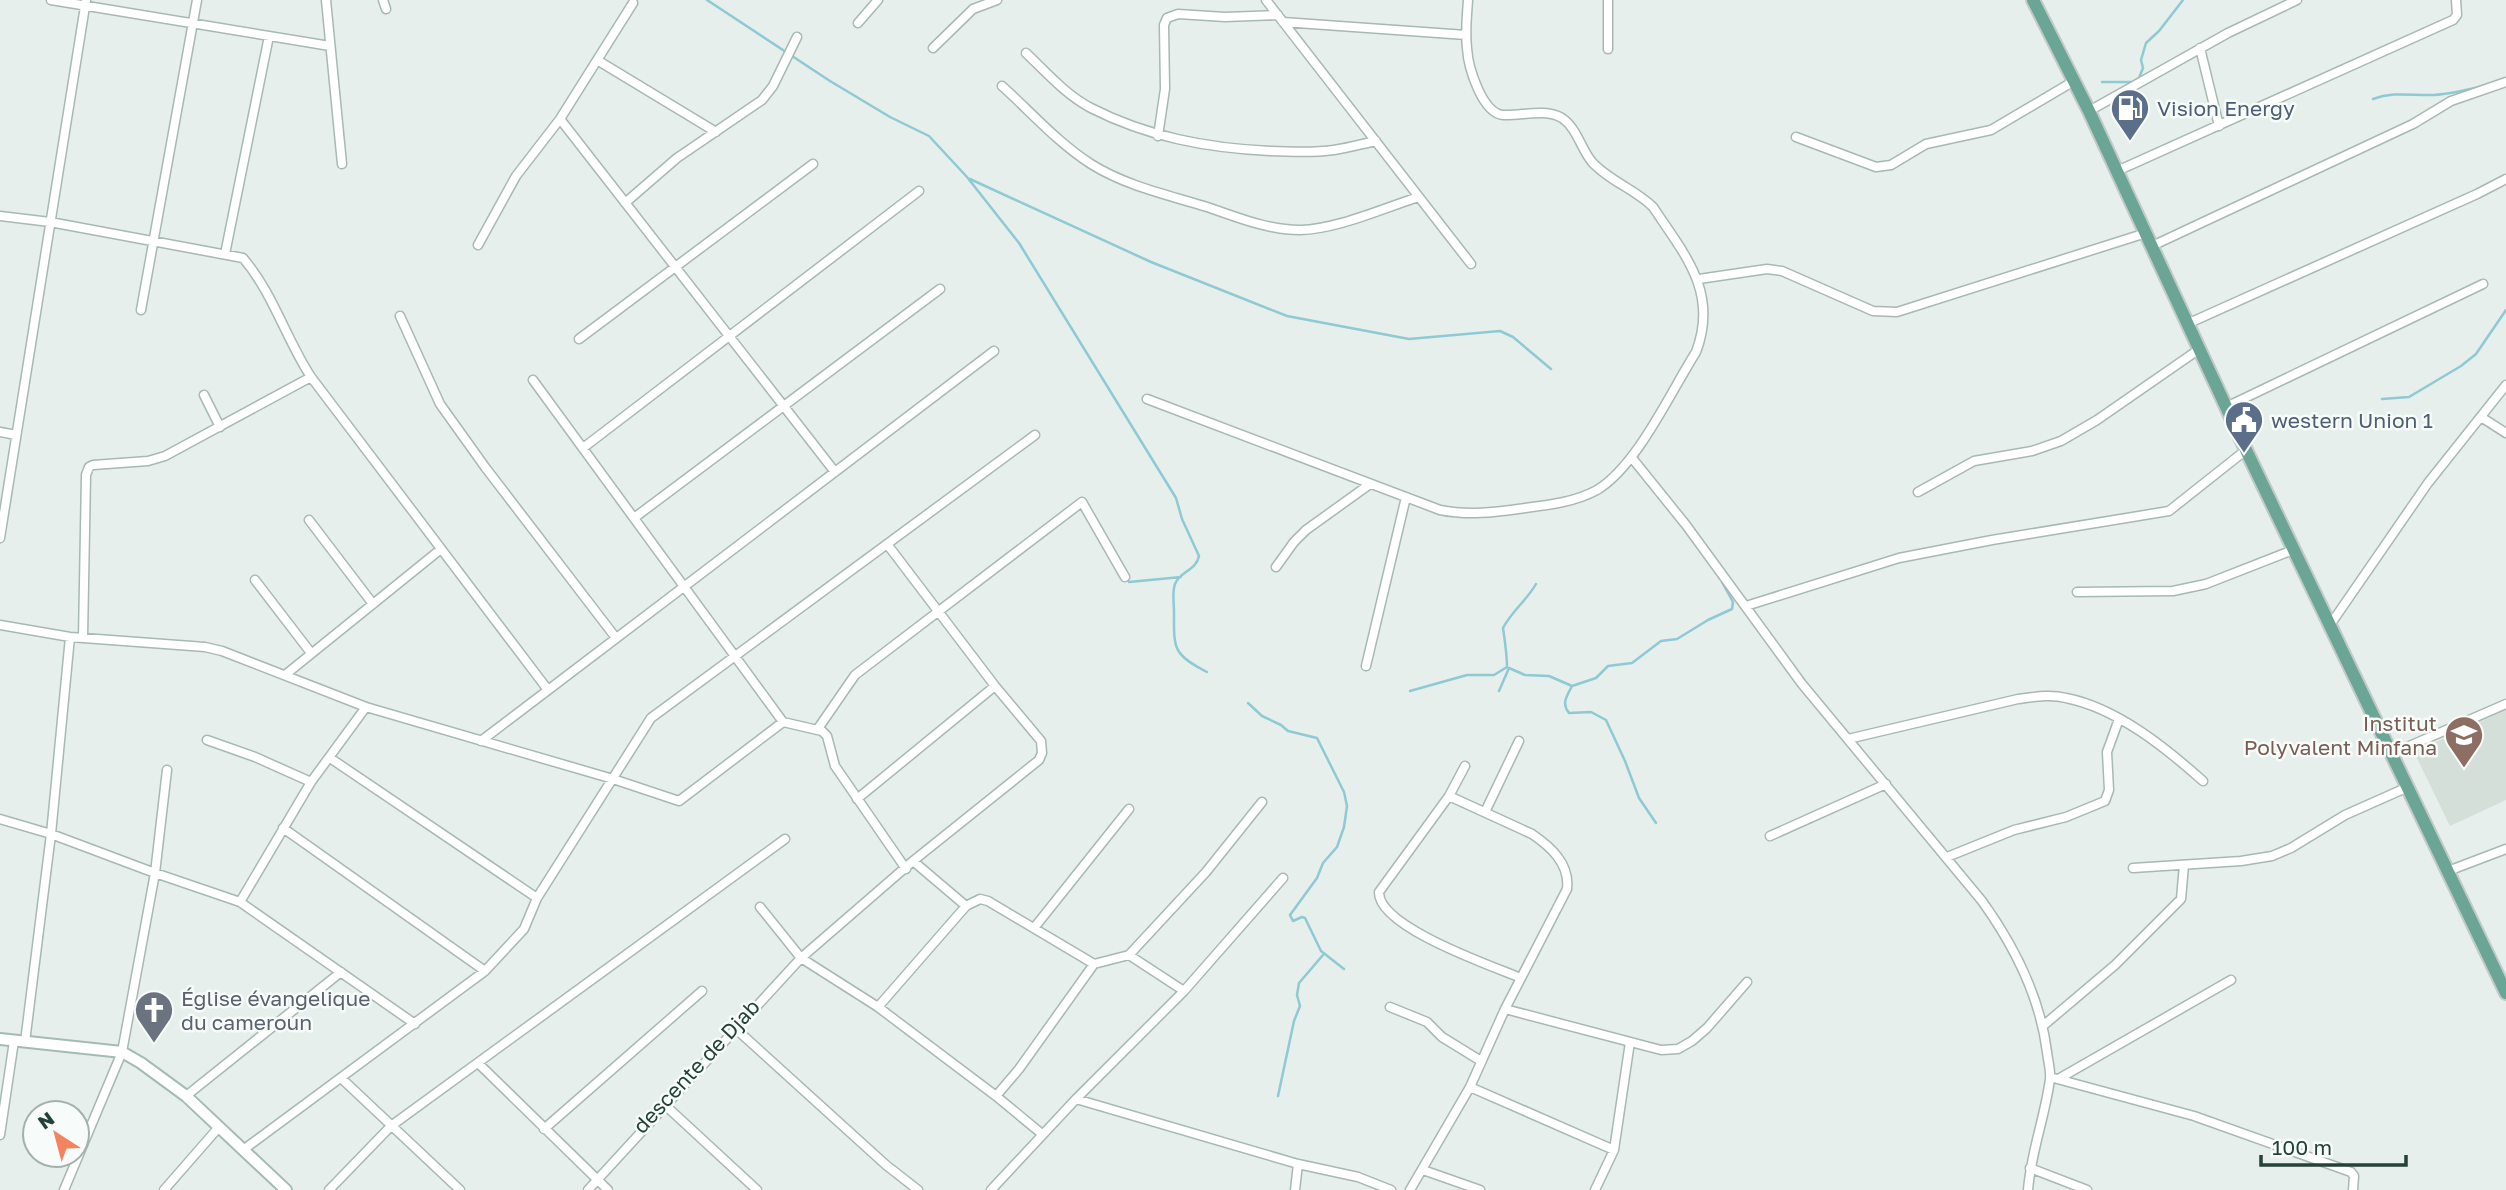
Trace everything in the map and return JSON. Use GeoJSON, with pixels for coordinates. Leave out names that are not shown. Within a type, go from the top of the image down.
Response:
{"type":"FeatureCollection","features":[{"type":"Feature","properties":{"kind":"main road"},"geometry":{"type":"LineString","coordinates":[[2033,0],[2118,171],[2198,350],[2506,993]]}},
{"type":"Feature","properties":{"kind":"main road"},"geometry":{"type":"LineString","coordinates":[[0,1039],[122,1052],[186,1096],[286,1190]]}},
{"type":"Feature","properties":{"kind":"street"},"geometry":{"type":"LineString","coordinates":[[51,0],[86,3],[330,46]]}},
{"type":"Feature","properties":{"kind":"street"},"geometry":{"type":"LineString","coordinates":[[141,310],[197,0]]}},
{"type":"Feature","properties":{"kind":"street"},"geometry":{"type":"LineString","coordinates":[[326,0],[342,164]]}},
{"type":"Feature","properties":{"kind":"street"},"geometry":{"type":"LineString","coordinates":[[858,23],[878,0]]}},
{"type":"Feature","properties":{"kind":"street"},"geometry":{"type":"LineString","coordinates":[[933,48],[973,9],[997,0]]}},
{"type":"Feature","properties":{"kind":"street"},"geometry":{"type":"LineString","coordinates":[[1265,0],[1471,264]]}},
{"type":"Feature","properties":{"kind":"street"},"geometry":{"type":"LineString","coordinates":[[1147,399],[1440,510],[1460,514],[1481,515],[1555,504],[1580,497],[1599,489],[1632,458],[1696,352],[1702,336],[1704,321],[1699,279],[1653,206],[1644,197],[1601,170],[1591,160],[1569,124],[1548,113],[1500,115],[1491,111],[1470,68],[1466,35],[1468,0]]}},
{"type":"Feature","properties":{"kind":"street"},"geometry":{"type":"LineString","coordinates":[[1608,0],[1608,49]]}},
{"type":"Feature","properties":{"kind":"street"},"geometry":{"type":"LineString","coordinates":[[2089,111],[2200,48],[2297,0]]}},
{"type":"Feature","properties":{"kind":"street"},"geometry":{"type":"LineString","coordinates":[[2118,171],[2453,20],[2457,15],[2456,0]]}},
{"type":"Feature","properties":{"kind":"street"},"geometry":{"type":"LineString","coordinates":[[0,538],[86,3]]}},
{"type":"Feature","properties":{"kind":"street"},"geometry":{"type":"LineString","coordinates":[[478,245],[516,176],[560,119],[633,3]]}},
{"type":"Feature","properties":{"kind":"street"},"geometry":{"type":"LineString","coordinates":[[1158,136],[1165,89],[1164,25],[1167,18],[1178,14],[1280,19],[1466,35]]}},
{"type":"Feature","properties":{"kind":"street"},"geometry":{"type":"LineString","coordinates":[[225,254],[269,36]]}},
{"type":"Feature","properties":{"kind":"street"},"geometry":{"type":"LineString","coordinates":[[625,203],[677,158],[762,100],[773,86],[797,37]]}},
{"type":"Feature","properties":{"kind":"street"},"geometry":{"type":"LineString","coordinates":[[2200,48],[2219,126]]}},
{"type":"Feature","properties":{"kind":"street"},"geometry":{"type":"LineString","coordinates":[[1026,53],[1070,94],[1090,107],[1158,136],[1188,144],[1303,152],[1334,150],[1376,141]]}},
{"type":"Feature","properties":{"kind":"street"},"geometry":{"type":"LineString","coordinates":[[597,60],[716,132]]}},
{"type":"Feature","properties":{"kind":"street"},"geometry":{"type":"LineString","coordinates":[[1796,137],[1875,167],[1884,167],[1926,144],[1991,130],[2074,80]]}},
{"type":"Feature","properties":{"kind":"street"},"geometry":{"type":"LineString","coordinates":[[2152,246],[2413,124],[2451,100],[2506,82]]}},
{"type":"Feature","properties":{"kind":"street"},"geometry":{"type":"LineString","coordinates":[[1002,86],[1073,151],[1093,165],[1152,191],[1240,219],[1274,228],[1301,230],[1330,225],[1419,197]]}},
{"type":"Feature","properties":{"kind":"street"},"geometry":{"type":"LineString","coordinates":[[560,119],[835,472]]}},
{"type":"Feature","properties":{"kind":"street"},"geometry":{"type":"LineString","coordinates":[[579,339],[813,164]]}},
{"type":"Feature","properties":{"kind":"street"},"geometry":{"type":"LineString","coordinates":[[2187,324],[2477,194],[2506,178]]}},
{"type":"Feature","properties":{"kind":"street"},"geometry":{"type":"LineString","coordinates":[[583,448],[919,191]]}},
{"type":"Feature","properties":{"kind":"street"},"geometry":{"type":"LineString","coordinates":[[0,216],[50,222],[243,258],[261,279],[297,355],[311,377],[548,690]]}},
{"type":"Feature","properties":{"kind":"street"},"geometry":{"type":"LineString","coordinates":[[1699,279],[1775,270],[1872,311],[1897,313],[2146,233]]}},
{"type":"Feature","properties":{"kind":"street"},"geometry":{"type":"LineString","coordinates":[[2227,407],[2483,284]]}},
{"type":"Feature","properties":{"kind":"street"},"geometry":{"type":"LineString","coordinates":[[634,518],[940,289]]}},
{"type":"Feature","properties":{"kind":"street"},"geometry":{"type":"LineString","coordinates":[[400,316],[440,404],[616,638]]}},
{"type":"Feature","properties":{"kind":"street"},"geometry":{"type":"LineString","coordinates":[[1919,492],[1973,461],[2032,452],[2061,441],[2097,420],[2198,350]]}},
{"type":"Feature","properties":{"kind":"street"},"geometry":{"type":"LineString","coordinates":[[481,741],[994,351]]}},
{"type":"Feature","properties":{"kind":"street"},"geometry":{"type":"LineString","coordinates":[[83,638],[87,470],[93,465],[148,461],[183,447],[311,377]]}},
{"type":"Feature","properties":{"kind":"street"},"geometry":{"type":"LineString","coordinates":[[533,380],[783,722],[817,730],[827,736],[831,760],[905,869]]}},
{"type":"Feature","properties":{"kind":"street"},"geometry":{"type":"LineString","coordinates":[[2330,625],[2428,483],[2506,385]]}},
{"type":"Feature","properties":{"kind":"street"},"geometry":{"type":"LineString","coordinates":[[204,395],[220,426]]}},
{"type":"Feature","properties":{"kind":"street"},"geometry":{"type":"LineString","coordinates":[[2481,417],[2506,433]]}},
{"type":"Feature","properties":{"kind":"street"},"geometry":{"type":"LineString","coordinates":[[0,432],[16,435]]}},
{"type":"Feature","properties":{"kind":"street"},"geometry":{"type":"LineString","coordinates":[[243,1150],[485,971],[524,929],[537,898],[651,718],[1035,435]]}},
{"type":"Feature","properties":{"kind":"street"},"geometry":{"type":"LineString","coordinates":[[1746,607],[1899,558],[2169,511],[2246,450]]}},
{"type":"Feature","properties":{"kind":"street"},"geometry":{"type":"LineString","coordinates":[[1632,458],[1686,524],[1802,684],[1947,857],[2020,960],[2044,1025],[2050,1077],[2030,1168],[2028,1190]]}},
{"type":"Feature","properties":{"kind":"street"},"geometry":{"type":"LineString","coordinates":[[1276,567],[1306,530],[1370,484]]}},
{"type":"Feature","properties":{"kind":"street"},"geometry":{"type":"LineString","coordinates":[[1366,666],[1406,497]]}},
{"type":"Feature","properties":{"kind":"street"},"geometry":{"type":"LineString","coordinates":[[817,730],[855,675],[1082,502],[1125,577]]}},
{"type":"Feature","properties":{"kind":"street"},"geometry":{"type":"LineString","coordinates":[[309,520],[373,604]]}},
{"type":"Feature","properties":{"kind":"street"},"geometry":{"type":"LineString","coordinates":[[588,1190],[595,1179],[666,1106],[801,957],[1039,760],[1042,753],[1041,741],[995,686],[887,544]]}},
{"type":"Feature","properties":{"kind":"street"},"geometry":{"type":"LineString","coordinates":[[285,675],[441,549]]}},
{"type":"Feature","properties":{"kind":"street"},"geometry":{"type":"LineString","coordinates":[[2077,592],[2174,592],[2206,584],[2293,550]]}},
{"type":"Feature","properties":{"kind":"street"},"geometry":{"type":"LineString","coordinates":[[255,580],[311,653]]}},
{"type":"Feature","properties":{"kind":"street"},"geometry":{"type":"LineString","coordinates":[[0,625],[70,637],[205,648],[222,652],[366,707],[679,801],[783,722]]}},
{"type":"Feature","properties":{"kind":"street"},"geometry":{"type":"LineString","coordinates":[[0,1135],[20,1041],[51,834],[70,637]]}},
{"type":"Feature","properties":{"kind":"street"},"geometry":{"type":"LineString","coordinates":[[857,799],[995,686]]}},
{"type":"Feature","properties":{"kind":"street"},"geometry":{"type":"LineString","coordinates":[[1848,738],[2044,695],[2066,698],[2119,719],[2165,747],[2203,781]]}},
{"type":"Feature","properties":{"kind":"street"},"geometry":{"type":"LineString","coordinates":[[2391,754],[2506,704]]}},
{"type":"Feature","properties":{"kind":"street"},"geometry":{"type":"LineString","coordinates":[[240,902],[311,782],[366,707]]}},
{"type":"Feature","properties":{"kind":"street"},"geometry":{"type":"LineString","coordinates":[[1947,857],[2014,830],[2066,817],[2105,801],[2109,790],[2106,752],[2119,719]]}},
{"type":"Feature","properties":{"kind":"street"},"geometry":{"type":"LineString","coordinates":[[207,740],[255,757],[311,782]]}},
{"type":"Feature","properties":{"kind":"street"},"geometry":{"type":"LineString","coordinates":[[1485,813],[1519,741]]}},
{"type":"Feature","properties":{"kind":"street"},"geometry":{"type":"LineString","coordinates":[[330,758],[537,898]]}},
{"type":"Feature","properties":{"kind":"street"},"geometry":{"type":"LineString","coordinates":[[1465,766],[1448,796],[1379,892],[1379,899],[1397,919],[1428,939],[1521,978]]}},
{"type":"Feature","properties":{"kind":"street"},"geometry":{"type":"LineString","coordinates":[[64,1190],[122,1052],[155,873],[167,770]]}},
{"type":"Feature","properties":{"kind":"street"},"geometry":{"type":"LineString","coordinates":[[1770,836],[1886,784]]}},
{"type":"Feature","properties":{"kind":"street"},"geometry":{"type":"LineString","coordinates":[[2133,868],[2241,861],[2272,856],[2291,848],[2345,815],[2408,787]]}},
{"type":"Feature","properties":{"kind":"street"},"geometry":{"type":"LineString","coordinates":[[1410,1190],[1470,1087],[1505,1009],[1567,889],[1568,879],[1559,859],[1543,841],[1448,796]]}},
{"type":"Feature","properties":{"kind":"street"},"geometry":{"type":"LineString","coordinates":[[996,1096],[1019,1069],[1094,964],[1129,956],[1206,872],[1262,802]]}},
{"type":"Feature","properties":{"kind":"street"},"geometry":{"type":"LineString","coordinates":[[1034,928],[1129,809]]}},
{"type":"Feature","properties":{"kind":"street"},"geometry":{"type":"LineString","coordinates":[[0,819],[51,834],[240,902],[415,1024]]}},
{"type":"Feature","properties":{"kind":"street"},"geometry":{"type":"LineString","coordinates":[[283,828],[485,971]]}},
{"type":"Feature","properties":{"kind":"street"},"geometry":{"type":"LineString","coordinates":[[329,1190],[391,1126],[785,839]]}},
{"type":"Feature","properties":{"kind":"street"},"geometry":{"type":"LineString","coordinates":[[2448,872],[2506,849]]}},
{"type":"Feature","properties":{"kind":"street"},"geometry":{"type":"LineString","coordinates":[[914,861],[966,906]]}},
{"type":"Feature","properties":{"kind":"street"},"geometry":{"type":"LineString","coordinates":[[2044,1025],[2115,965],[2181,899],[2184,865]]}},
{"type":"Feature","properties":{"kind":"street"},"geometry":{"type":"LineString","coordinates":[[991,1190],[1076,1099],[1184,991],[1283,878]]}},
{"type":"Feature","properties":{"kind":"street"},"geometry":{"type":"LineString","coordinates":[[878,1007],[966,906],[980,899],[988,901],[1094,964]]}},
{"type":"Feature","properties":{"kind":"street"},"geometry":{"type":"LineString","coordinates":[[760,907],[801,957],[878,1007],[996,1096],[1042,1135]]}},
{"type":"Feature","properties":{"kind":"street"},"geometry":{"type":"LineString","coordinates":[[1129,956],[1184,991]]}},
{"type":"Feature","properties":{"kind":"street","name":"descente de Djab"},"geometry":{"type":"LineString","coordinates":[[595,1179],[704,1057],[801,957]]}},
{"type":"Feature","properties":{"kind":"street"},"geometry":{"type":"LineString","coordinates":[[186,1096],[341,972]]}},
{"type":"Feature","properties":{"kind":"street"},"geometry":{"type":"LineString","coordinates":[[2060,1078],[2231,980]]}},
{"type":"Feature","properties":{"kind":"street"},"geometry":{"type":"LineString","coordinates":[[1505,1009],[1661,1050],[1678,1049],[1707,1028],[1747,982]]}},
{"type":"Feature","properties":{"kind":"street"},"geometry":{"type":"LineString","coordinates":[[544,1129],[702,991]]}},
{"type":"Feature","properties":{"kind":"street"},"geometry":{"type":"LineString","coordinates":[[1390,1007],[1427,1023],[1441,1037],[1481,1061]]}},
{"type":"Feature","properties":{"kind":"street"},"geometry":{"type":"LineString","coordinates":[[736,1029],[886,1165],[918,1190]]}},
{"type":"Feature","properties":{"kind":"street"},"geometry":{"type":"LineString","coordinates":[[1595,1190],[1614,1150],[1630,1042]]}},
{"type":"Feature","properties":{"kind":"street"},"geometry":{"type":"LineString","coordinates":[[478,1063],[608,1190]]}},
{"type":"Feature","properties":{"kind":"street"},"geometry":{"type":"LineString","coordinates":[[2050,1077],[2194,1116],[2351,1172],[2354,1176],[2353,1190]]}},
{"type":"Feature","properties":{"kind":"street"},"geometry":{"type":"LineString","coordinates":[[341,1078],[460,1190]]}},
{"type":"Feature","properties":{"kind":"street"},"geometry":{"type":"LineString","coordinates":[[1470,1087],[1614,1150]]}},
{"type":"Feature","properties":{"kind":"street"},"geometry":{"type":"LineString","coordinates":[[1076,1099],[1298,1164],[1358,1177],[1375,1187],[1391,1190]]}},
{"type":"Feature","properties":{"kind":"street"},"geometry":{"type":"LineString","coordinates":[[666,1106],[757,1190]]}},
{"type":"Feature","properties":{"kind":"street"},"geometry":{"type":"LineString","coordinates":[[164,1190],[219,1127]]}},
{"type":"Feature","properties":{"kind":"street"},"geometry":{"type":"LineString","coordinates":[[1295,1190],[1298,1164]]}},
{"type":"Feature","properties":{"kind":"street"},"geometry":{"type":"LineString","coordinates":[[2030,1168],[2087,1190]]}},
{"type":"Feature","properties":{"kind":"street"},"geometry":{"type":"LineString","coordinates":[[1423,1170],[1480,1190]]}},
{"type":"Feature","properties":{"kind":"shaded area","name":"Institut Polyvalent Minfana"},"geometry":{"type":"Polygon","coordinates":[[[2506,710],[2506,800],[2450,826],[2414,752],[2506,710]]]}},
{"type":"Feature","properties":{"kind":"waterway"},"geometry":{"type":"LineString","coordinates":[[707,0],[830,81],[890,117],[929,136],[967,177],[1019,243],[1176,498],[1182,519],[1199,556],[1195,565],[1180,576],[1174,587],[1175,642],[1181,655],[1207,672]]}},
{"type":"Feature","properties":{"kind":"waterway"},"geometry":{"type":"LineString","coordinates":[[2102,82],[2132,82],[2139,78],[2146,43],[2183,0]]}},
{"type":"Feature","properties":{"kind":"waterway"},"geometry":{"type":"LineString","coordinates":[[2373,99],[2396,94],[2459,92],[2483,86]]}},
{"type":"Feature","properties":{"kind":"waterway"},"geometry":{"type":"LineString","coordinates":[[970,179],[1151,262],[1287,316],[1409,339],[1500,331],[1513,337],[1551,369]]}},
{"type":"Feature","properties":{"kind":"waterway"},"geometry":{"type":"LineString","coordinates":[[2382,399],[2409,397],[2461,366],[2476,354],[2506,310]]}},
{"type":"Feature","properties":{"kind":"waterway"},"geometry":{"type":"LineString","coordinates":[[1129,582],[1181,577]]}},
{"type":"Feature","properties":{"kind":"waterway"},"geometry":{"type":"LineString","coordinates":[[1656,823],[1639,798],[1606,720],[1591,712],[1569,713],[1565,706],[1566,699],[1572,686],[1596,678],[1608,666],[1632,663],[1661,641],[1677,639],[1732,609],[1733,602],[1722,582]]}},
{"type":"Feature","properties":{"kind":"waterway"},"geometry":{"type":"LineString","coordinates":[[1410,691],[1467,675],[1494,675],[1507,667],[1503,628],[1536,584]]}},
{"type":"Feature","properties":{"kind":"waterway"},"geometry":{"type":"LineString","coordinates":[[1499,691],[1509,668],[1525,675],[1549,676],[1572,686]]}},
{"type":"Feature","properties":{"kind":"waterway"},"geometry":{"type":"LineString","coordinates":[[1248,703],[1262,716],[1288,731],[1317,738],[1344,792],[1347,806],[1337,847],[1323,863],[1317,878],[1290,915],[1293,921],[1305,918],[1321,951],[1344,969]]}},
{"type":"Feature","properties":{"kind":"waterway"},"geometry":{"type":"LineString","coordinates":[[1278,1096],[1294,1021],[1300,1006],[1297,995],[1299,983],[1323,955]]}},
{"type":"Feature","properties":{"kind":"place","name":"Vision Energy"},"geometry":{"type":"Point","coordinates":[2130,142]}},
{"type":"Feature","properties":{"kind":"place","name":"western Union 1"},"geometry":{"type":"Point","coordinates":[2244,454]}},
{"type":"Feature","properties":{"kind":"place","name":"Institut Polyvalent Minfana"},"geometry":{"type":"Point","coordinates":[2464,769]}},
{"type":"Feature","properties":{"kind":"place","name":"Église évangelique du cameroun"},"geometry":{"type":"Point","coordinates":[154,1044]}}]}
